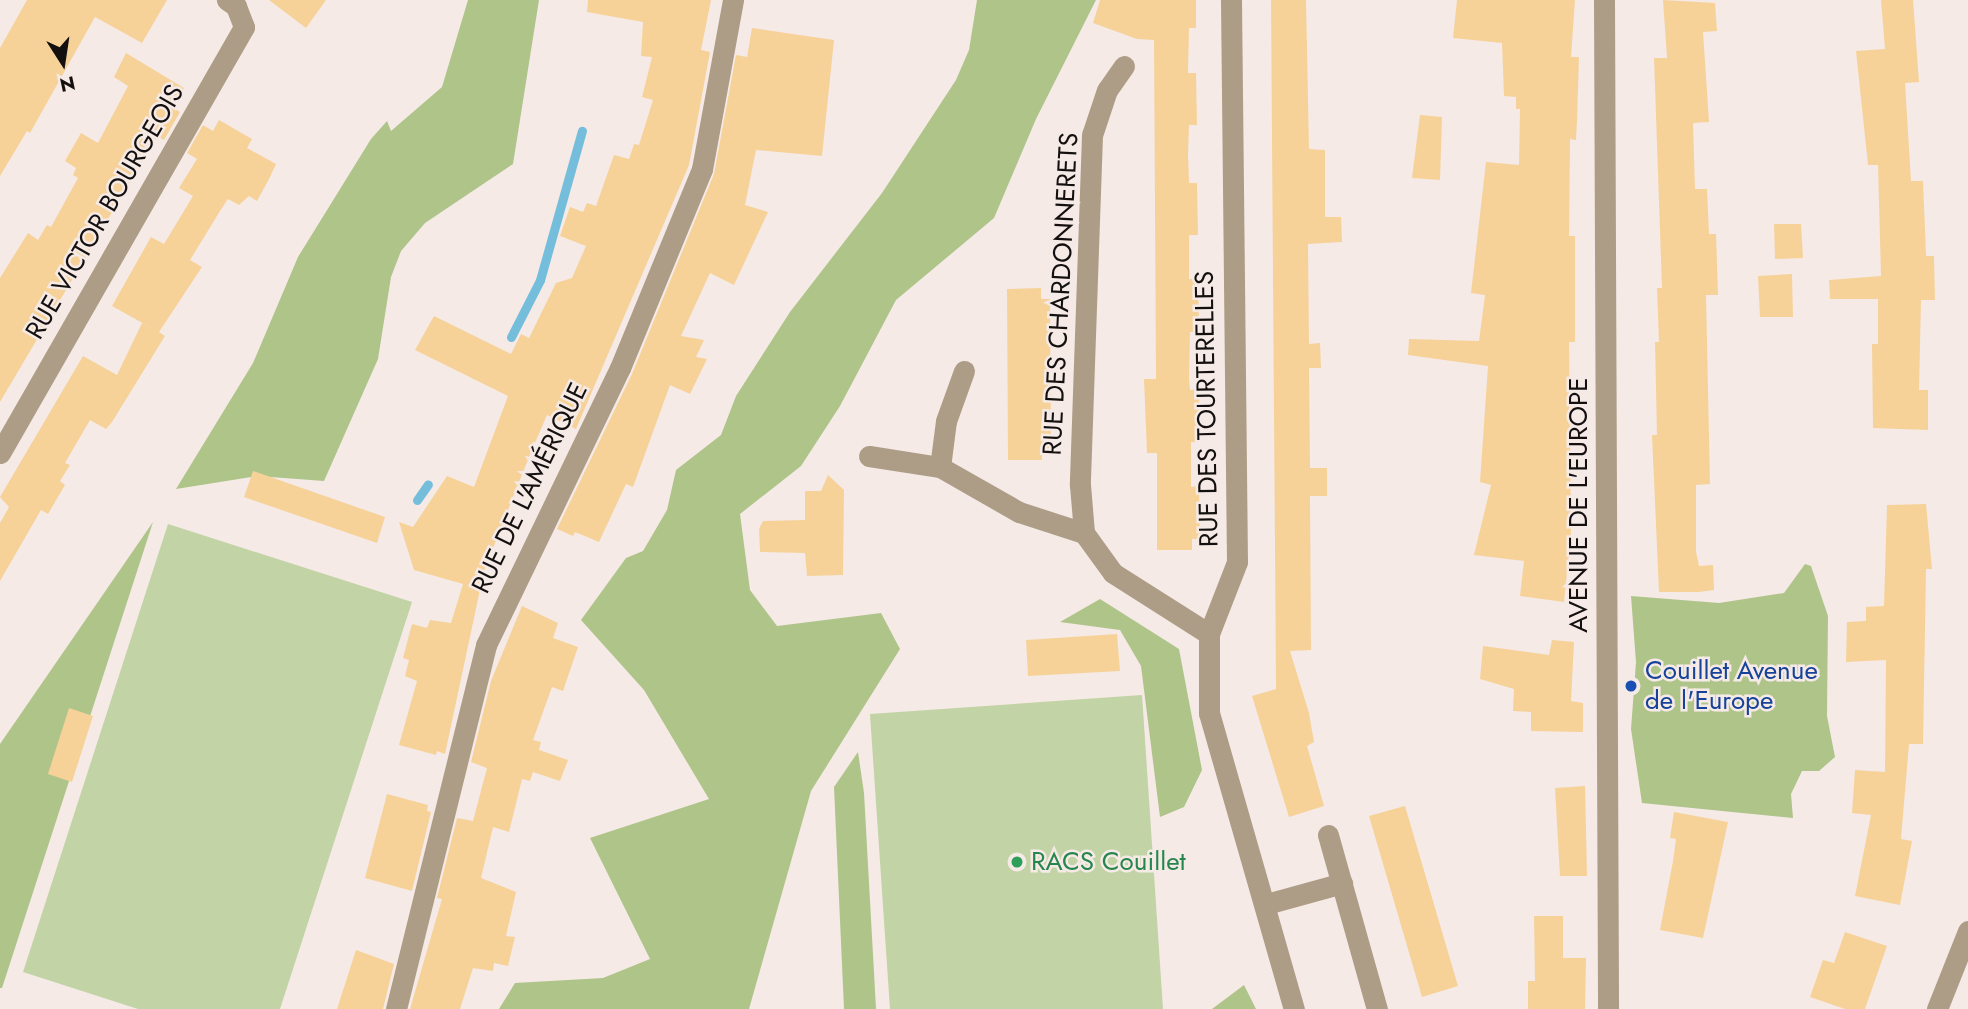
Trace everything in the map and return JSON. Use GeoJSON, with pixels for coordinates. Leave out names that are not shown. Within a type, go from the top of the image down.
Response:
{"type":"FeatureCollection","features":[{"type":"Feature","properties":{"kind":"street","name":"RUE VICTOR BOURGEOIS"},"geometry":{"type":"LineString","coordinates":[[0,453],[244,27],[236,6],[228,0]]}},
{"type":"Feature","properties":{"kind":"street","name":"RUE DE L'AMÉRIQUE"},"geometry":{"type":"LineString","coordinates":[[397,1009],[486,645],[547,510],[620,368],[702,169],[733,0]]}},
{"type":"Feature","properties":{"kind":"street","name":"RUE DES TOURTERELLES"},"geometry":{"type":"LineString","coordinates":[[1231,0],[1237,562],[1209,634],[1209,713],[1294,1009]]}},
{"type":"Feature","properties":{"kind":"street","name":"AVENUE DE L'EUROPE"},"geometry":{"type":"LineString","coordinates":[[1604,0],[1608,1009]]}},
{"type":"Feature","properties":{"kind":"street","name":"RUE DES CHARDONNERETS"},"geometry":{"type":"LineString","coordinates":[[1084,533],[1080,485],[1092,135],[1107,90],[1124,66]]}},
{"type":"Feature","properties":{"kind":"street"},"geometry":{"type":"LineString","coordinates":[[940,467],[946,421],[964,371]]}},
{"type":"Feature","properties":{"kind":"street"},"geometry":{"type":"LineString","coordinates":[[869,456],[940,467],[1019,512],[1084,533],[1113,573],[1209,634]]}},
{"type":"Feature","properties":{"kind":"street"},"geometry":{"type":"LineString","coordinates":[[1328,835],[1377,1009]]}},
{"type":"Feature","properties":{"kind":"street"},"geometry":{"type":"LineString","coordinates":[[1266,904],[1342,883]]}},
{"type":"Feature","properties":{"kind":"street"},"geometry":{"type":"LineString","coordinates":[[1937,1009],[1968,931]]}},
{"type":"Feature","properties":{"kind":"green space"},"geometry":{"type":"Polygon","coordinates":[[[468,0],[539,0],[513,164],[425,223],[401,251],[391,277],[378,359],[324,481],[257,476],[176,489],[253,363],[298,257],[371,139],[387,121],[391,131],[442,87],[468,0]]]}},
{"type":"Feature","properties":{"kind":"green space"},"geometry":{"type":"Polygon","coordinates":[[[977,0],[1096,0],[1036,119],[994,218],[896,300],[840,406],[801,466],[740,514],[750,590],[777,626],[881,613],[900,649],[811,791],[749,1009],[499,1009],[515,983],[603,978],[650,959],[590,838],[709,799],[644,690],[581,620],[626,558],[643,551],[667,510],[676,470],[721,435],[736,396],[790,312],[882,193],[956,80],[969,50],[977,0]]]}},
{"type":"Feature","properties":{"kind":"green space"},"geometry":{"type":"Polygon","coordinates":[[[153,522],[2,988],[0,988],[0,744],[153,522]]]}},
{"type":"Feature","properties":{"kind":"green space"},"geometry":{"type":"Polygon","coordinates":[[[168,524],[412,602],[280,1009],[138,1009],[23,972],[168,524]]]}},
{"type":"Feature","properties":{"kind":"green space"},"geometry":{"type":"Polygon","coordinates":[[[1805,564],[1811,566],[1828,616],[1827,716],[1835,757],[1819,771],[1802,771],[1791,794],[1793,818],[1642,803],[1631,729],[1636,662],[1631,596],[1719,603],[1784,593],[1805,564]]]}},
{"type":"Feature","properties":{"kind":"green space"},"geometry":{"type":"Polygon","coordinates":[[[1100,599],[1179,649],[1202,770],[1184,807],[1160,817],[1141,666],[1120,630],[1060,622],[1100,599]]]}},
{"type":"Feature","properties":{"kind":"green space","name":"RACS Couillet"},"geometry":{"type":"Polygon","coordinates":[[[1142,695],[1163,1009],[890,1009],[870,714],[1142,695]]]}},
{"type":"Feature","properties":{"kind":"green space"},"geometry":{"type":"Polygon","coordinates":[[[858,752],[864,793],[876,1009],[844,1009],[834,787],[858,752]]]}},
{"type":"Feature","properties":{"kind":"green space"},"geometry":{"type":"Polygon","coordinates":[[[1244,985],[1256,1009],[1212,1009],[1244,985]]]}},
{"type":"Feature","properties":{"kind":"building"},"geometry":{"type":"Polygon","coordinates":[[[27,0],[167,0],[142,43],[95,17],[30,133],[27,131],[0,176],[0,48],[27,0]]]}},
{"type":"Feature","properties":{"kind":"building"},"geometry":{"type":"Polygon","coordinates":[[[269,0],[326,0],[306,28],[269,0]]]}},
{"type":"Feature","properties":{"kind":"building"},"geometry":{"type":"Polygon","coordinates":[[[588,0],[711,0],[701,50],[710,52],[689,165],[576,429],[547,415],[484,571],[445,754],[437,751],[436,755],[399,745],[417,681],[405,676],[409,660],[403,658],[412,624],[427,628],[430,620],[451,623],[463,584],[414,570],[399,522],[413,527],[447,476],[474,487],[508,396],[415,350],[434,316],[511,354],[521,334],[529,338],[556,283],[572,278],[586,246],[560,236],[570,207],[583,212],[587,203],[596,206],[614,155],[629,159],[634,144],[639,145],[653,100],[642,97],[652,57],[641,56],[643,22],[587,12],[588,0]]]}},
{"type":"Feature","properties":{"kind":"building"},"geometry":{"type":"Polygon","coordinates":[[[1100,0],[1196,0],[1196,28],[1189,28],[1188,73],[1196,73],[1197,125],[1189,125],[1188,154],[1189,183],[1197,183],[1198,235],[1189,235],[1189,279],[1198,280],[1199,332],[1190,332],[1189,379],[1190,390],[1199,389],[1200,442],[1191,442],[1191,487],[1199,486],[1200,539],[1192,539],[1192,550],[1157,550],[1157,453],[1147,453],[1144,379],[1156,379],[1154,40],[1137,39],[1093,23],[1100,0]]]}},
{"type":"Feature","properties":{"kind":"building"},"geometry":{"type":"Polygon","coordinates":[[[1271,0],[1306,0],[1309,149],[1325,150],[1325,217],[1341,217],[1342,242],[1308,244],[1309,344],[1320,343],[1321,368],[1309,368],[1310,468],[1327,468],[1327,496],[1310,496],[1311,650],[1290,651],[1309,713],[1314,742],[1307,746],[1324,806],[1289,817],[1252,696],[1276,689],[1271,0]]]}},
{"type":"Feature","properties":{"kind":"building"},"geometry":{"type":"Polygon","coordinates":[[[1457,0],[1575,0],[1571,57],[1579,57],[1576,140],[1570,139],[1569,236],[1575,236],[1575,342],[1569,342],[1571,532],[1564,602],[1520,596],[1524,561],[1474,555],[1491,485],[1480,482],[1488,366],[1408,355],[1409,339],[1479,341],[1485,295],[1471,293],[1486,162],[1519,165],[1520,109],[1516,109],[1516,97],[1504,96],[1502,43],[1453,38],[1457,0]]]}},
{"type":"Feature","properties":{"kind":"building"},"geometry":{"type":"Polygon","coordinates":[[[1663,0],[1715,3],[1717,31],[1703,32],[1709,122],[1693,123],[1695,189],[1707,189],[1709,234],[1716,234],[1718,295],[1706,295],[1710,484],[1696,485],[1696,552],[1699,566],[1713,565],[1714,590],[1699,592],[1659,592],[1652,435],[1657,435],[1657,288],[1662,288],[1654,58],[1667,58],[1663,0]]]}},
{"type":"Feature","properties":{"kind":"building"},"geometry":{"type":"Polygon","coordinates":[[[1881,0],[1913,0],[1919,82],[1905,83],[1911,181],[1923,181],[1926,256],[1934,256],[1935,300],[1921,300],[1919,390],[1928,390],[1928,430],[1873,428],[1872,344],[1878,344],[1878,299],[1830,299],[1829,280],[1881,276],[1878,165],[1868,165],[1856,51],[1885,49],[1881,0]]]}},
{"type":"Feature","properties":{"kind":"building"},"geometry":{"type":"Polygon","coordinates":[[[752,28],[834,40],[822,156],[756,150],[745,205],[768,212],[734,285],[710,273],[681,336],[704,340],[696,357],[707,359],[690,394],[670,385],[633,487],[626,484],[599,542],[575,532],[573,536],[557,529],[632,374],[714,174],[736,55],[747,57],[752,28]]]}},
{"type":"Feature","properties":{"kind":"building"},"geometry":{"type":"Polygon","coordinates":[[[126,53],[184,88],[173,108],[180,112],[164,140],[157,136],[0,402],[0,278],[28,233],[38,240],[47,225],[51,227],[78,178],[73,175],[76,168],[65,161],[81,133],[98,143],[128,86],[114,77],[126,53]]]}},
{"type":"Feature","properties":{"kind":"building"},"geometry":{"type":"Polygon","coordinates":[[[1420,115],[1442,117],[1440,180],[1412,178],[1420,115]]]}},
{"type":"Feature","properties":{"kind":"building"},"geometry":{"type":"Polygon","coordinates":[[[219,120],[252,139],[247,148],[276,164],[269,179],[257,201],[249,196],[239,205],[228,199],[190,260],[202,267],[159,332],[165,336],[106,429],[90,420],[65,463],[70,465],[60,481],[65,485],[48,514],[41,510],[0,581],[0,523],[9,507],[0,497],[83,356],[117,375],[142,323],[155,330],[112,306],[151,237],[164,244],[193,196],[179,188],[197,159],[187,153],[203,125],[213,131],[219,120]]]}},
{"type":"Feature","properties":{"kind":"building"},"geometry":{"type":"Polygon","coordinates":[[[1774,224],[1801,224],[1803,258],[1775,259],[1774,224]]]}},
{"type":"Feature","properties":{"kind":"building"},"geometry":{"type":"Polygon","coordinates":[[[1792,274],[1793,317],[1760,317],[1758,276],[1792,274]]]}},
{"type":"Feature","properties":{"kind":"building"},"geometry":{"type":"Polygon","coordinates":[[[1041,288],[1041,299],[1050,299],[1051,448],[1042,449],[1042,460],[1008,460],[1007,289],[1041,288]]]}},
{"type":"Feature","properties":{"kind":"building"},"geometry":{"type":"Polygon","coordinates":[[[253,471],[385,517],[377,543],[244,497],[253,471]]]}},
{"type":"Feature","properties":{"kind":"building"},"geometry":{"type":"Polygon","coordinates":[[[828,475],[844,490],[843,575],[807,576],[805,553],[760,552],[759,529],[763,521],[805,520],[805,491],[821,491],[828,475]]]}},
{"type":"Feature","properties":{"kind":"building"},"geometry":{"type":"Polygon","coordinates":[[[1926,504],[1932,569],[1926,569],[1923,744],[1909,744],[1901,839],[1912,841],[1900,905],[1855,896],[1871,815],[1852,813],[1855,770],[1885,772],[1886,660],[1846,662],[1847,622],[1866,621],[1866,607],[1884,606],[1887,505],[1926,504]]]}},
{"type":"Feature","properties":{"kind":"building"},"geometry":{"type":"Polygon","coordinates":[[[522,606],[558,623],[553,638],[578,647],[563,691],[552,687],[533,740],[541,742],[539,750],[568,760],[560,781],[533,772],[530,781],[522,779],[509,832],[493,827],[481,878],[516,892],[506,936],[515,937],[508,966],[494,963],[493,971],[473,968],[460,1009],[410,1009],[442,899],[437,898],[457,818],[473,821],[487,768],[471,762],[491,681],[522,606]]]}},
{"type":"Feature","properties":{"kind":"building"},"geometry":{"type":"Polygon","coordinates":[[[1117,634],[1120,671],[1028,676],[1026,640],[1117,634]]]}},
{"type":"Feature","properties":{"kind":"building"},"geometry":{"type":"Polygon","coordinates":[[[1552,640],[1574,642],[1571,701],[1583,703],[1583,732],[1531,731],[1531,712],[1513,711],[1514,689],[1480,679],[1483,646],[1549,655],[1552,640]]]}},
{"type":"Feature","properties":{"kind":"building"},"geometry":{"type":"Polygon","coordinates":[[[69,708],[93,716],[72,782],[48,774],[69,708]]]}},
{"type":"Feature","properties":{"kind":"building"},"geometry":{"type":"Polygon","coordinates":[[[1585,786],[1587,876],[1560,876],[1555,788],[1585,786]]]}},
{"type":"Feature","properties":{"kind":"building"},"geometry":{"type":"Polygon","coordinates":[[[387,794],[428,805],[427,811],[431,812],[412,891],[365,878],[387,794]]]}},
{"type":"Feature","properties":{"kind":"building"},"geometry":{"type":"Polygon","coordinates":[[[1405,806],[1458,986],[1422,997],[1369,816],[1405,806]]]}},
{"type":"Feature","properties":{"kind":"building"},"geometry":{"type":"Polygon","coordinates":[[[1674,812],[1728,822],[1703,938],[1660,930],[1676,839],[1670,838],[1674,812]]]}},
{"type":"Feature","properties":{"kind":"building"},"geometry":{"type":"Polygon","coordinates":[[[1534,916],[1563,916],[1563,958],[1586,958],[1585,1009],[1528,1009],[1528,981],[1535,981],[1534,916]]]}},
{"type":"Feature","properties":{"kind":"building"},"geometry":{"type":"Polygon","coordinates":[[[1845,932],[1887,946],[1865,1009],[1845,1009],[1810,997],[1823,960],[1834,963],[1845,932]]]}},
{"type":"Feature","properties":{"kind":"building"},"geometry":{"type":"Polygon","coordinates":[[[356,950],[394,964],[383,1009],[337,1009],[356,950]]]}},
{"type":"Feature","properties":{"kind":"waterway"},"geometry":{"type":"LineString","coordinates":[[511,337],[540,280],[582,131]]}},
{"type":"Feature","properties":{"kind":"waterway"},"geometry":{"type":"LineString","coordinates":[[417,500],[428,484]]}},
{"type":"Feature","properties":{"kind":"place","name":"Couillet Avenue de l'Europe"},"geometry":{"type":"Point","coordinates":[1631,686]}},
{"type":"Feature","properties":{"kind":"place","name":"RACS Couillet"},"geometry":{"type":"Point","coordinates":[1017,862]}}]}
